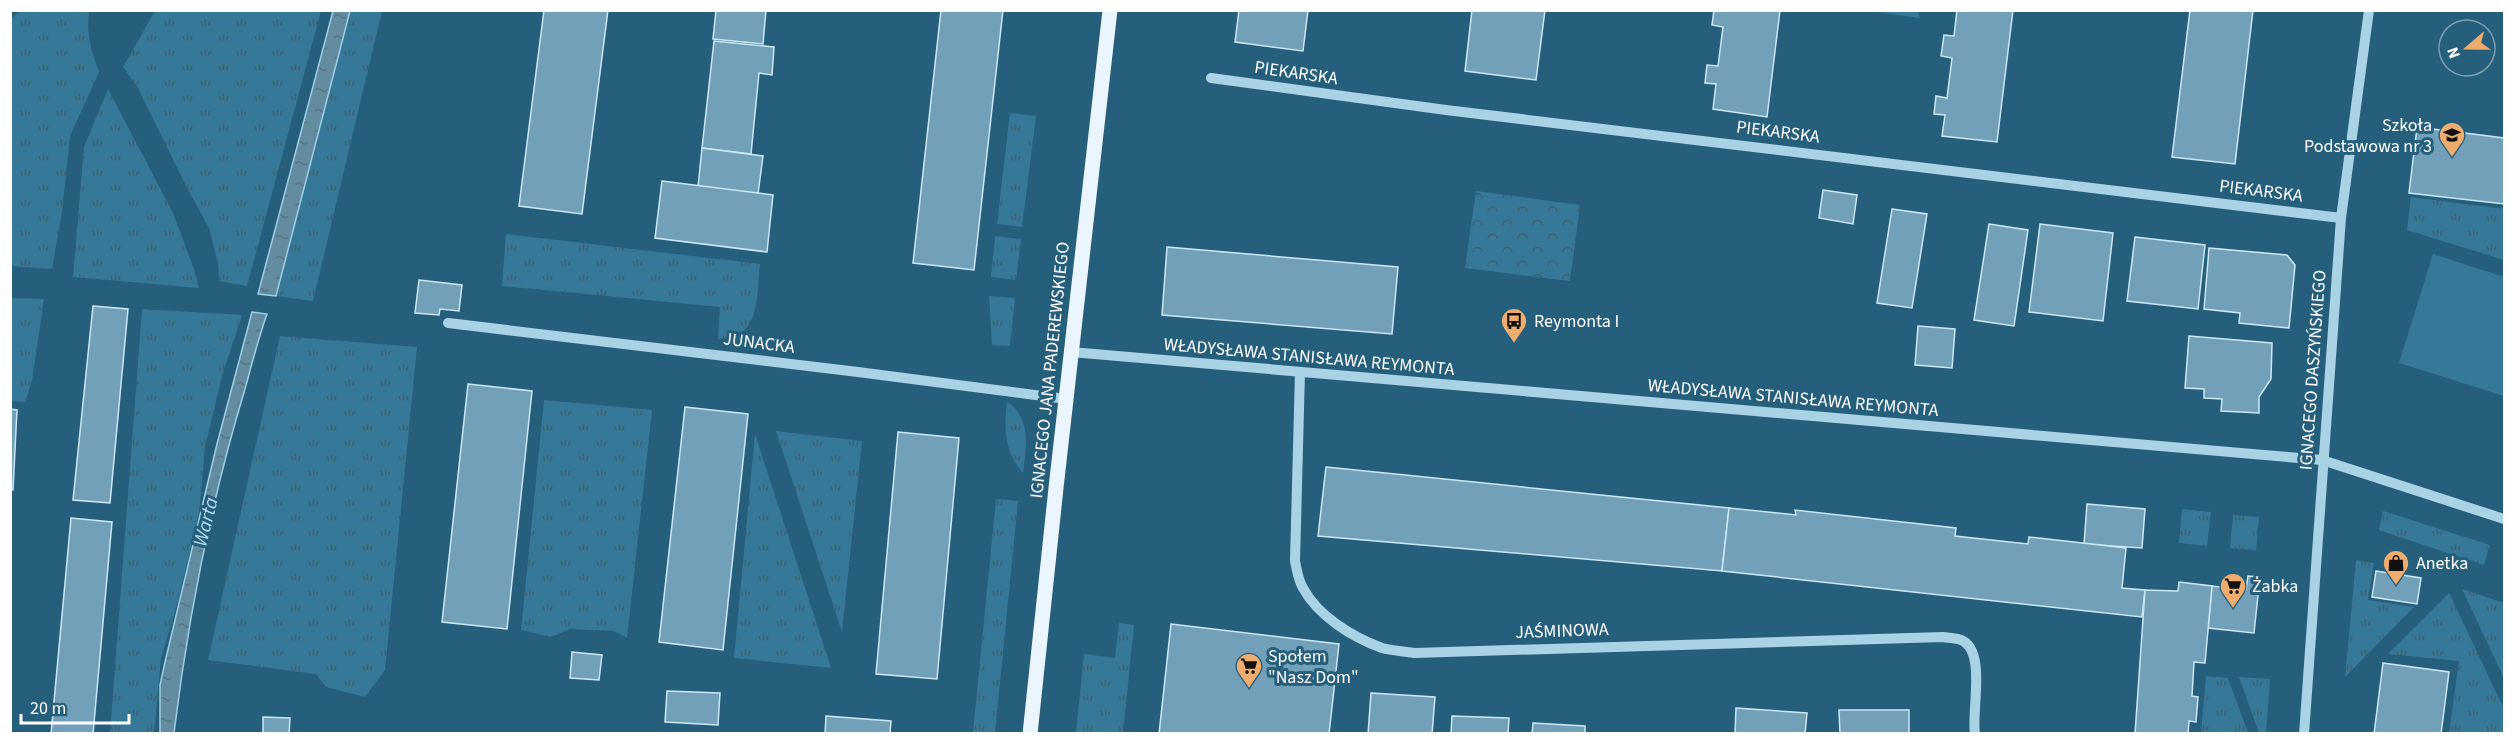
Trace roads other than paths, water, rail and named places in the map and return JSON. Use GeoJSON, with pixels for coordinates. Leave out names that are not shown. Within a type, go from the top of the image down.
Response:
{"type":"FeatureCollection","features":[{"type":"Feature","properties":{"kind":"main road","name":"IGNACEGO JANA PADEREWSKIEGO"},"geometry":{"type":"LineString","coordinates":[[1030,734],[1065,399],[1110,10]]}},
{"type":"Feature","properties":{"kind":"street","name":"IGNACEGO DASZYŃSKIEGO"},"geometry":{"type":"LineString","coordinates":[[2304,734],[2341,218],[2369,10]]}},
{"type":"Feature","properties":{"kind":"street","name":"PIEKARSKA"},"geometry":{"type":"LineString","coordinates":[[1211,78],[1446,110],[2341,218]]}},
{"type":"Feature","properties":{"kind":"street","name":"JUNACKA"},"geometry":{"type":"LineString","coordinates":[[448,323],[1065,399]]}},
{"type":"Feature","properties":{"kind":"street","name":"WŁADYSŁAWA STANISŁAWA REYMONTA"},"geometry":{"type":"LineString","coordinates":[[1071,352],[2322,460],[2505,519]]}},
{"type":"Feature","properties":{"kind":"street","name":"JAŚMINOWA"},"geometry":{"type":"LineString","coordinates":[[1300,372],[1295,561],[1302,586],[1313,604],[1337,625],[1362,639],[1384,648],[1414,653],[1943,637],[1963,640],[1972,650],[1976,662],[1973,723],[1976,734]]}},
{"type":"Feature","properties":{"kind":"water"},"geometry":{"type":"Polygon","coordinates":[[[333,11],[350,11],[276,296],[258,294],[333,11]]]}},
{"type":"Feature","properties":{"kind":"water","name":"Warta"},"geometry":{"type":"Polygon","coordinates":[[[252,312],[267,314],[211,517],[186,646],[174,733],[160,733],[160,685],[165,662],[217,444],[252,312]]]}},
{"type":"Feature","properties":{"kind":"place","name":"Szkoła Podstawowa nr 3"},"geometry":{"type":"Point","coordinates":[2452,158]}},
{"type":"Feature","properties":{"kind":"place","name":"Reymonta I"},"geometry":{"type":"Point","coordinates":[1514,344]}},
{"type":"Feature","properties":{"kind":"place","name":"Anetka"},"geometry":{"type":"Point","coordinates":[2396,586]}},
{"type":"Feature","properties":{"kind":"place","name":"Żabka"},"geometry":{"type":"Point","coordinates":[2233,609]}},
{"type":"Feature","properties":{"kind":"place","name":"Społem \"Nasz Dom\""},"geometry":{"type":"Point","coordinates":[1249,689]}}]}
